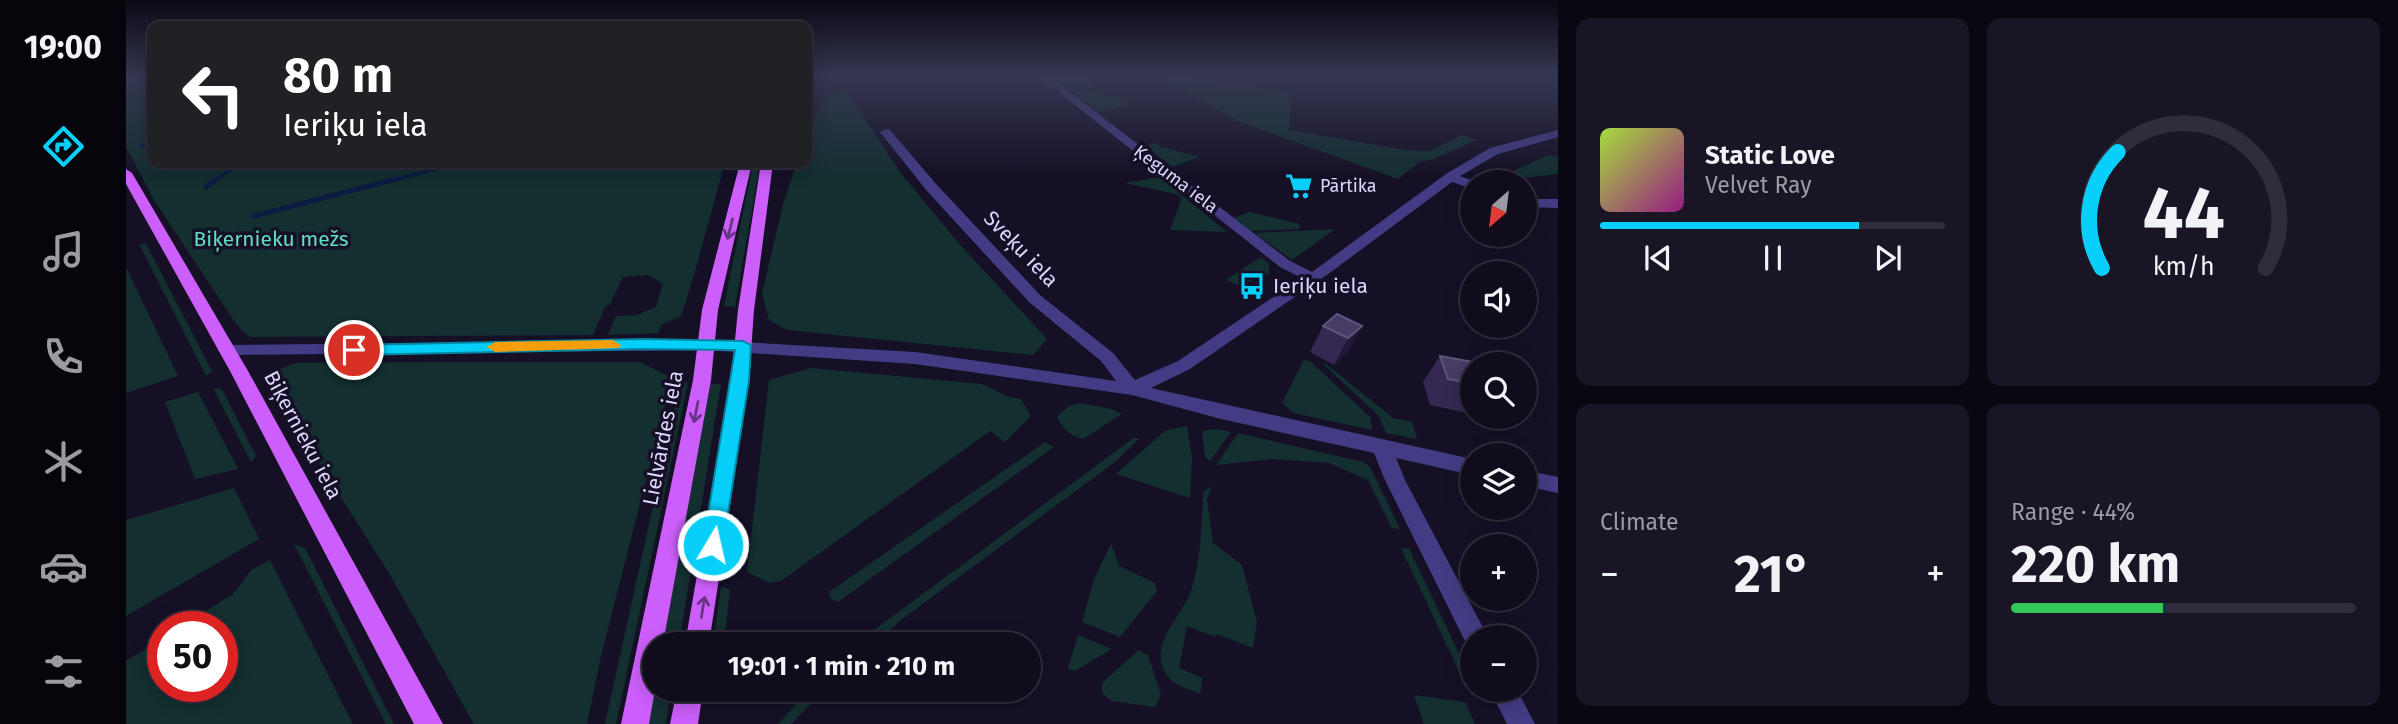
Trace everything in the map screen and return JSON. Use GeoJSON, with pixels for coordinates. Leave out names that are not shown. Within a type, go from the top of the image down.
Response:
{"type":"FeatureCollection","features":[{"type":"Feature","properties":{"kind":"main road","name":"Lielvārdes iela"},"geometry":{"type":"LineString","coordinates":[[635,724],[706,345],[710,310],[745,168]]}},
{"type":"Feature","properties":{"kind":"main road"},"geometry":{"type":"LineString","coordinates":[[699,632],[740,380],[766,168]]}},
{"type":"Feature","properties":{"kind":"main road","name":"Biķernieku iela"},"geometry":{"type":"LineString","coordinates":[[126,173],[226,350],[429,724]]}},
{"type":"Feature","properties":{"kind":"main road"},"geometry":{"type":"LineString","coordinates":[[684,724],[688,702]]}},
{"type":"Feature","properties":{"kind":"street","name":"Ķeguma iela"},"geometry":{"type":"LineString","coordinates":[[1085,109],[1284,264],[1313,278]]}},
{"type":"Feature","properties":{"kind":"street","name":"Sveķu iela"},"geometry":{"type":"LineString","coordinates":[[886,132],[932,188],[1035,299],[1107,357],[1132,389]]}},
{"type":"Feature","properties":{"kind":"street"},"geometry":{"type":"LineString","coordinates":[[1132,389],[1184,365],[1313,278],[1450,177],[1494,151],[1558,134]]}},
{"type":"Feature","properties":{"kind":"street"},"geometry":{"type":"LineString","coordinates":[[1450,177],[1460,181]]}},
{"type":"Feature","properties":{"kind":"street"},"geometry":{"type":"LineString","coordinates":[[1537,202],[1553,201],[1558,204]]}},
{"type":"Feature","properties":{"kind":"street"},"geometry":{"type":"LineString","coordinates":[[226,350],[743,345],[915,358],[1132,389],[1221,412],[1460,464]]}},
{"type":"Feature","properties":{"kind":"street"},"geometry":{"type":"LineString","coordinates":[[1382,447],[1395,480],[1470,625]]}},
{"type":"Feature","properties":{"kind":"street"},"geometry":{"type":"LineString","coordinates":[[1537,481],[1558,485]]}},
{"type":"Feature","properties":{"kind":"street"},"geometry":{"type":"LineString","coordinates":[[1509,702],[1521,724]]}},
{"type":"Feature","properties":{"kind":"green space","name":"Biķernieku mežs"},"geometry":{"type":"Polygon","coordinates":[[[126,109],[147,109],[147,168],[724,168],[681,316],[661,325],[659,333],[608,335],[616,316],[637,315],[656,307],[663,284],[648,275],[623,277],[610,304],[605,307],[593,335],[250,337],[232,318],[154,200],[126,147],[126,109]]]}},
{"type":"Feature","properties":{"kind":"green space"},"geometry":{"type":"Polygon","coordinates":[[[819,109],[858,109],[900,172],[956,240],[1047,339],[1033,355],[787,330],[769,320],[762,294],[783,204],[795,168],[812,168],[812,123],[819,109]]]}},
{"type":"Feature","properties":{"kind":"green space"},"geometry":{"type":"Polygon","coordinates":[[[1095,109],[1116,109],[1099,112],[1095,109]]]}},
{"type":"Feature","properties":{"kind":"green space"},"geometry":{"type":"Polygon","coordinates":[[[1216,109],[1291,109],[1289,130],[1405,150],[1430,151],[1462,135],[1476,140],[1432,160],[1421,161],[1398,179],[1240,122],[1216,109]]]}},
{"type":"Feature","properties":{"kind":"green space"},"geometry":{"type":"Polygon","coordinates":[[[1156,143],[1160,147],[1200,157],[1172,167],[1146,146],[1156,143]]]}},
{"type":"Feature","properties":{"kind":"green space"},"geometry":{"type":"Polygon","coordinates":[[[1549,155],[1558,157],[1558,174],[1537,176],[1537,170],[1515,170],[1549,155]]]}},
{"type":"Feature","properties":{"kind":"green space"},"geometry":{"type":"Polygon","coordinates":[[[752,168],[759,168],[735,307],[724,306],[752,168]]]}},
{"type":"Feature","properties":{"kind":"green space"},"geometry":{"type":"Polygon","coordinates":[[[1160,177],[1227,232],[1170,230],[1181,200],[1180,195],[1125,183],[1160,177]]]}},
{"type":"Feature","properties":{"kind":"green space"},"geometry":{"type":"Polygon","coordinates":[[[1250,212],[1300,224],[1299,229],[1251,231],[1233,218],[1250,212]]]}},
{"type":"Feature","properties":{"kind":"green space"},"geometry":{"type":"Polygon","coordinates":[[[1335,229],[1292,260],[1254,233],[1335,229]]]}},
{"type":"Feature","properties":{"kind":"green space"},"geometry":{"type":"Polygon","coordinates":[[[139,244],[146,244],[212,371],[206,376],[139,244]]]}},
{"type":"Feature","properties":{"kind":"green space"},"geometry":{"type":"Polygon","coordinates":[[[1261,257],[1269,264],[1269,273],[1240,286],[1226,280],[1261,257]]]}},
{"type":"Feature","properties":{"kind":"green space"},"geometry":{"type":"Polygon","coordinates":[[[126,267],[178,376],[126,393],[126,267]]]}},
{"type":"Feature","properties":{"kind":"green space"},"geometry":{"type":"Polygon","coordinates":[[[1304,360],[1311,362],[1370,417],[1372,430],[1293,413],[1282,403],[1304,360]]]}},
{"type":"Feature","properties":{"kind":"green space"},"geometry":{"type":"Polygon","coordinates":[[[640,362],[668,376],[671,383],[601,656],[587,724],[474,724],[389,573],[266,379],[273,372],[295,363],[640,362]]]}},
{"type":"Feature","properties":{"kind":"green space"},"geometry":{"type":"Polygon","coordinates":[[[1325,363],[1393,418],[1412,422],[1417,439],[1386,433],[1379,416],[1324,365],[1325,363]]]}},
{"type":"Feature","properties":{"kind":"green space"},"geometry":{"type":"Polygon","coordinates":[[[811,368],[982,384],[1009,397],[1021,399],[1031,416],[1005,442],[990,431],[781,581],[769,583],[747,572],[769,380],[811,368]]]}},
{"type":"Feature","properties":{"kind":"green space"},"geometry":{"type":"Polygon","coordinates":[[[680,383],[688,383],[616,724],[605,724],[680,383]]]}},
{"type":"Feature","properties":{"kind":"green space"},"geometry":{"type":"Polygon","coordinates":[[[709,384],[721,384],[681,632],[665,632],[709,384]]]}},
{"type":"Feature","properties":{"kind":"green space"},"geometry":{"type":"Polygon","coordinates":[[[213,388],[222,389],[256,456],[251,462],[213,388]]]}},
{"type":"Feature","properties":{"kind":"green space"},"geometry":{"type":"Polygon","coordinates":[[[198,392],[238,469],[195,479],[165,402],[198,392]]]}},
{"type":"Feature","properties":{"kind":"green space"},"geometry":{"type":"Polygon","coordinates":[[[1081,403],[1122,414],[1083,439],[1067,431],[1057,417],[1069,406],[1081,403]]]}},
{"type":"Feature","properties":{"kind":"green space"},"geometry":{"type":"Polygon","coordinates":[[[1187,426],[1192,457],[1190,498],[1116,474],[1166,430],[1187,426]]]}},
{"type":"Feature","properties":{"kind":"green space"},"geometry":{"type":"Polygon","coordinates":[[[1215,429],[1231,432],[1210,461],[1205,457],[1202,431],[1215,429]]]}},
{"type":"Feature","properties":{"kind":"green space"},"geometry":{"type":"Polygon","coordinates":[[[1238,433],[1363,462],[1370,467],[1400,529],[1392,528],[1368,480],[1329,463],[1272,459],[1216,465],[1238,433]]]}},
{"type":"Feature","properties":{"kind":"green space"},"geometry":{"type":"Polygon","coordinates":[[[1135,437],[1139,439],[1115,462],[888,632],[871,632],[1135,437]]]}},
{"type":"Feature","properties":{"kind":"green space"},"geometry":{"type":"Polygon","coordinates":[[[1045,442],[1054,447],[838,602],[831,599],[829,592],[1045,442]]]}},
{"type":"Feature","properties":{"kind":"green space"},"geometry":{"type":"Polygon","coordinates":[[[1212,486],[1207,500],[1213,543],[1242,565],[1257,622],[1253,648],[1187,626],[1179,668],[1203,678],[1200,694],[1171,680],[1163,668],[1160,656],[1167,633],[1192,588],[1199,552],[1203,492],[1212,486]]]}},
{"type":"Feature","properties":{"kind":"green space"},"geometry":{"type":"Polygon","coordinates":[[[234,488],[259,539],[126,616],[126,520],[234,488]]]}},
{"type":"Feature","properties":{"kind":"green space"},"geometry":{"type":"Polygon","coordinates":[[[294,544],[305,548],[394,724],[386,724],[294,544]]]}},
{"type":"Feature","properties":{"kind":"green space"},"geometry":{"type":"Polygon","coordinates":[[[1111,544],[1119,566],[1155,583],[1157,591],[1120,637],[1082,622],[1094,579],[1111,544]]]}},
{"type":"Feature","properties":{"kind":"green space"},"geometry":{"type":"Polygon","coordinates":[[[1401,548],[1409,548],[1460,656],[1460,674],[1401,548]]]}},
{"type":"Feature","properties":{"kind":"green space"},"geometry":{"type":"Polygon","coordinates":[[[270,560],[353,724],[126,724],[126,661],[147,648],[147,702],[238,702],[238,611],[205,611],[233,594],[251,570],[270,560]]]}},
{"type":"Feature","properties":{"kind":"green space"},"geometry":{"type":"Polygon","coordinates":[[[721,587],[730,589],[725,632],[715,632],[721,587]]]}},
{"type":"Feature","properties":{"kind":"green space"},"geometry":{"type":"Polygon","coordinates":[[[1078,635],[1112,649],[1075,671],[1068,668],[1078,635]]]}},
{"type":"Feature","properties":{"kind":"green space"},"geometry":{"type":"Polygon","coordinates":[[[1139,650],[1148,655],[1161,695],[1155,707],[1112,701],[1102,693],[1102,683],[1139,650]]]}},
{"type":"Feature","properties":{"kind":"green space"},"geometry":{"type":"Polygon","coordinates":[[[1414,695],[1465,702],[1475,724],[1424,724],[1414,695]]]}},
{"type":"Feature","properties":{"kind":"green space"},"geometry":{"type":"Polygon","coordinates":[[[653,702],[669,702],[666,724],[649,724],[653,702]]]}},
{"type":"Feature","properties":{"kind":"green space"},"geometry":{"type":"Polygon","coordinates":[[[798,702],[813,702],[791,724],[778,724],[798,702]]]}},
{"type":"Feature","properties":{"kind":"building"},"geometry":{"type":"Polygon","coordinates":[[[1337,314],[1362,326],[1348,338],[1323,326],[1337,314]]]}},
{"type":"Feature","properties":{"kind":"building"},"geometry":{"type":"Polygon","coordinates":[[[1440,356],[1460,360],[1460,381],[1448,379],[1440,356]]]}},
{"type":"Feature","properties":{"kind":"waterway"},"geometry":{"type":"LineString","coordinates":[[141,146],[147,145]]}},
{"type":"Feature","properties":{"kind":"waterway"},"geometry":{"type":"LineString","coordinates":[[213,182],[233,168]]}},
{"type":"Feature","properties":{"kind":"waterway"},"geometry":{"type":"LineString","coordinates":[[385,182],[440,168]]}},
{"type":"Feature","properties":{"kind":"waterway"},"geometry":{"type":"LineString","coordinates":[[206,187],[215,180]]}},
{"type":"Feature","properties":{"kind":"waterway"},"geometry":{"type":"LineString","coordinates":[[254,216],[392,180]]}},
{"type":"Feature","properties":{"kind":"slow traffic"},"geometry":{"type":"LineString","coordinates":[[495,347],[613,345]]}},
{"type":"Feature","properties":{"kind":"place","name":"Pārtika"},"geometry":{"type":"Point","coordinates":[1299,186]}},
{"type":"Feature","properties":{"kind":"place","name":"Ieriķu iela"},"geometry":{"type":"Point","coordinates":[1252,286]}},
{"type":"Feature","properties":{"kind":"route"},"geometry":{"type":"LineString","coordinates":[[354,350],[644,344],[743,345],[740,380],[713,545]]}}]}
